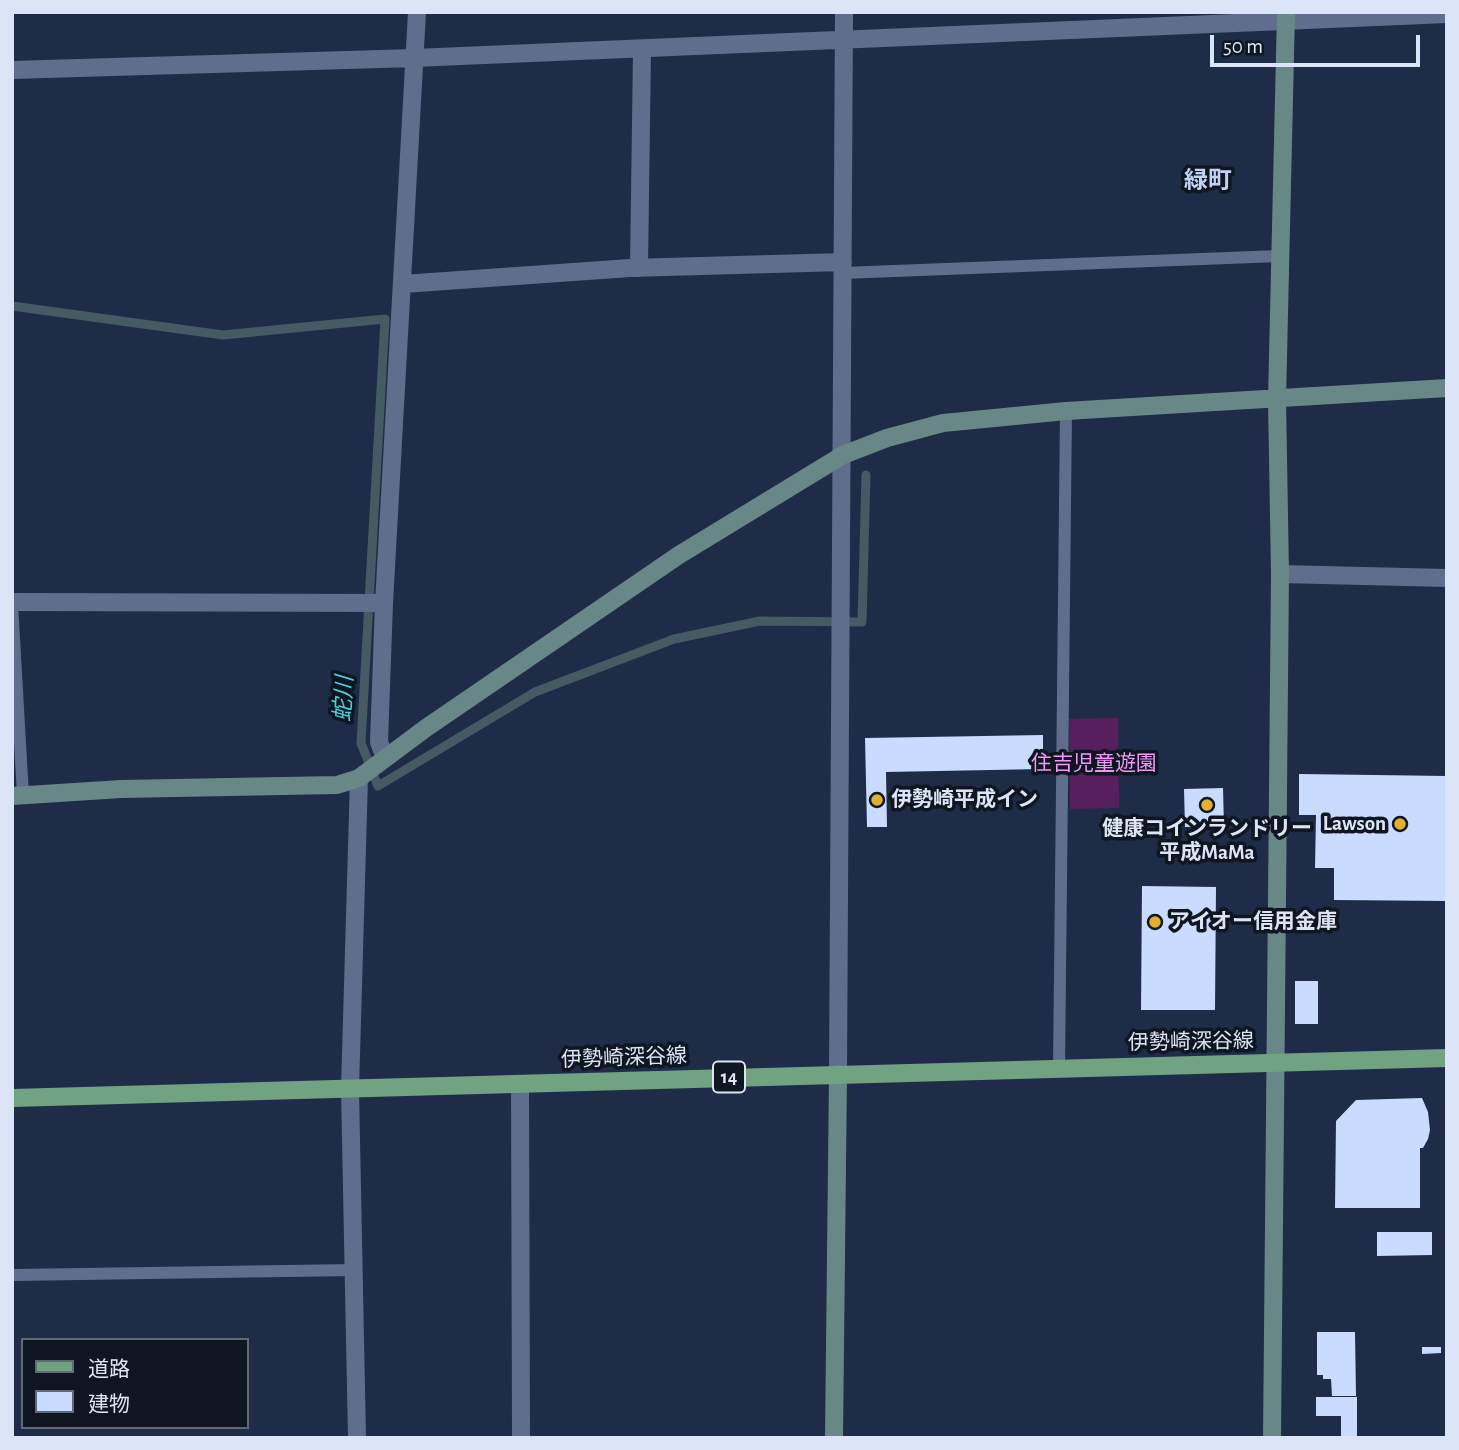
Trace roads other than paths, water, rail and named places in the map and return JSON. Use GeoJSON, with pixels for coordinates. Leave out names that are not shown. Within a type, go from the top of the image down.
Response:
{"type":"FeatureCollection","features":[{"type":"Feature","properties":{"kind":"main road","name":"伊勢崎深谷線"},"geometry":{"type":"LineString","coordinates":[[12,1098],[1447,1058]]}},
{"type":"Feature","properties":{"kind":"street"},"geometry":{"type":"LineString","coordinates":[[385,758],[379,742],[384,603],[417,12]]}},
{"type":"Feature","properties":{"kind":"street"},"geometry":{"type":"LineString","coordinates":[[834,1438],[843,455],[844,12]]}},
{"type":"Feature","properties":{"kind":"street"},"geometry":{"type":"LineString","coordinates":[[12,70],[642,49],[1286,16],[1447,14]]}},
{"type":"Feature","properties":{"kind":"street"},"geometry":{"type":"LineString","coordinates":[[1272,1438],[1280,574],[1277,400],[1286,16]]}},
{"type":"Feature","properties":{"kind":"street"},"geometry":{"type":"LineString","coordinates":[[639,268],[642,49]]}},
{"type":"Feature","properties":{"kind":"street"},"geometry":{"type":"LineString","coordinates":[[403,284],[639,268],[843,267]]}},
{"type":"Feature","properties":{"kind":"street"},"geometry":{"type":"LineString","coordinates":[[18,796],[121,789],[337,785],[359,778],[679,555],[843,455],[887,438],[943,423],[1066,411],[1447,388]]}},
{"type":"Feature","properties":{"kind":"street"},"geometry":{"type":"LineString","coordinates":[[1280,574],[1447,578]]}},
{"type":"Feature","properties":{"kind":"street"},"geometry":{"type":"LineString","coordinates":[[12,603],[384,603]]}},
{"type":"Feature","properties":{"kind":"street"},"geometry":{"type":"LineString","coordinates":[[357,1438],[350,1089],[359,778]]}},
{"type":"Feature","properties":{"kind":"street"},"geometry":{"type":"LineString","coordinates":[[520,1084],[521,1438]]}},
{"type":"Feature","properties":{"kind":"lane"},"geometry":{"type":"LineString","coordinates":[[843,267],[1279,256]]}},
{"type":"Feature","properties":{"kind":"lane"},"geometry":{"type":"LineString","coordinates":[[1059,1068],[1066,411]]}},
{"type":"Feature","properties":{"kind":"lane"},"geometry":{"type":"LineString","coordinates":[[12,603],[18,796]]}},
{"type":"Feature","properties":{"kind":"lane"},"geometry":{"type":"LineString","coordinates":[[12,1275],[354,1270]]}},
{"type":"Feature","properties":{"kind":"waterway","name":"蛇川"},"geometry":{"type":"LineString","coordinates":[[12,306],[223,335],[385,319],[361,743],[378,786],[535,692],[674,639],[760,621],[862,622],[866,475]]}},
{"type":"Feature","properties":{"kind":"place","name":"伊勢崎平成イン"},"geometry":{"type":"Point","coordinates":[877,800]}},
{"type":"Feature","properties":{"kind":"place","name":"健康コインランドリー 平成MaMa"},"geometry":{"type":"Point","coordinates":[1207,805]}},
{"type":"Feature","properties":{"kind":"place","name":"Lawson"},"geometry":{"type":"Point","coordinates":[1400,824]}},
{"type":"Feature","properties":{"kind":"place","name":"アイオー信用金庫"},"geometry":{"type":"Point","coordinates":[1155,922]}},
{"type":"Feature","properties":{"kind":"district","name":"緑町"},"geometry":{"type":"Point","coordinates":[1208,181]}},
{"type":"Feature","properties":{"kind":"park label","name":"住吉児童遊園"},"geometry":{"type":"Point","coordinates":[1094,764]}}]}
